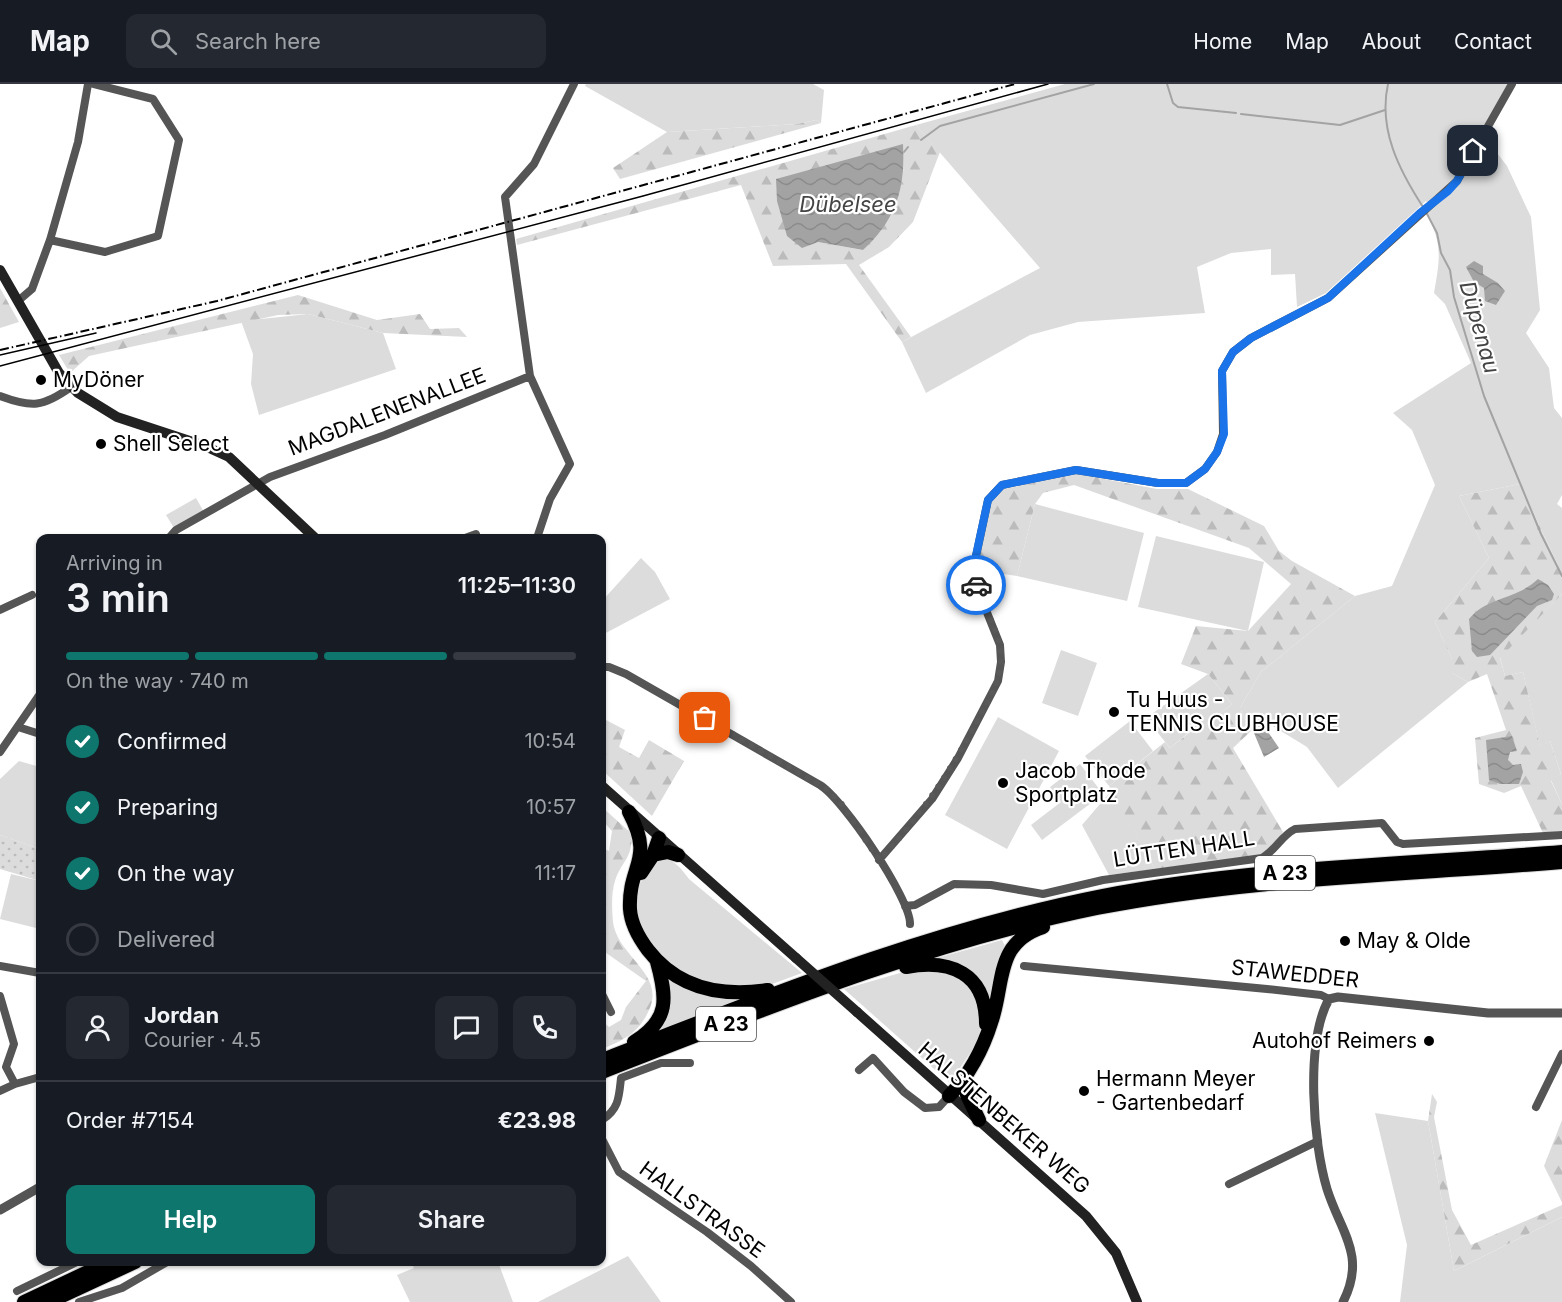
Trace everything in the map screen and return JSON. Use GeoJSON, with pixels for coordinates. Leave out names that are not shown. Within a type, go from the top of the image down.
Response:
{"type":"FeatureCollection","features":[{"type":"Feature","properties":{"kind":"highway"},"geometry":{"type":"LineString","coordinates":[[629,812],[647,853]]}},
{"type":"Feature","properties":{"kind":"highway"},"geometry":{"type":"LineString","coordinates":[[659,838],[647,853],[630,901],[632,920],[639,937],[657,962],[685,981],[721,992],[744,994],[794,986]]}},
{"type":"Feature","properties":{"kind":"highway"},"geometry":{"type":"LineString","coordinates":[[647,853],[668,852],[678,855]]}},
{"type":"Feature","properties":{"kind":"highway","name":"A 23"},"geometry":{"type":"LineString","coordinates":[[606,1062],[794,986],[958,931],[1103,896],[1254,875],[1562,852]]}},
{"type":"Feature","properties":{"kind":"highway","name":"A 23"},"geometry":{"type":"LineString","coordinates":[[606,1063],[962,941],[1100,908],[1255,886],[1562,862]]}},
{"type":"Feature","properties":{"kind":"highway"},"geometry":{"type":"LineString","coordinates":[[949,1096],[965,1076],[985,1039],[995,1012],[1004,964],[1014,945],[1032,930],[1073,919],[1100,908]]}},
{"type":"Feature","properties":{"kind":"highway"},"geometry":{"type":"LineString","coordinates":[[606,1061],[641,1037],[658,1020],[665,998],[657,962]]}},
{"type":"Feature","properties":{"kind":"highway"},"geometry":{"type":"LineString","coordinates":[[851,978],[925,963],[955,969],[970,979],[984,1000],[985,1039]]}},
{"type":"Feature","properties":{"kind":"highway"},"geometry":{"type":"LineString","coordinates":[[965,1076],[967,1095],[979,1120]]}},
{"type":"Feature","properties":{"kind":"highway"},"geometry":{"type":"LineString","coordinates":[[21,1296],[99,1266]]}},
{"type":"Feature","properties":{"kind":"highway"},"geometry":{"type":"LineString","coordinates":[[49,1302],[126,1266]]}},
{"type":"Feature","properties":{"kind":"main road"},"geometry":{"type":"LineString","coordinates":[[0,270],[49,357],[71,387],[111,415],[225,454],[240,465],[255,485],[309,534]]}},
{"type":"Feature","properties":{"kind":"main road","name":"HALSTENBEKER WEG"},"geometry":{"type":"LineString","coordinates":[[606,790],[949,1096],[1062,1193],[1098,1229],[1126,1271],[1137,1302]]}},
{"type":"Feature","properties":{"kind":"street"},"geometry":{"type":"LineString","coordinates":[[18,301],[32,289],[50,240],[78,142],[88,84]]}},
{"type":"Feature","properties":{"kind":"street"},"geometry":{"type":"LineString","coordinates":[[50,240],[105,252],[158,236],[179,140],[153,99],[94,84]]}},
{"type":"Feature","properties":{"kind":"street"},"geometry":{"type":"LineString","coordinates":[[538,534],[550,499],[570,464],[530,376],[505,197],[534,164],[574,84]]}},
{"type":"Feature","properties":{"kind":"street"},"geometry":{"type":"LineString","coordinates":[[879,860],[932,799],[958,758],[998,681],[1002,662],[1000,645],[972,574],[988,500],[1002,485],[1076,470],[1158,483],[1186,483],[1205,469],[1217,452],[1224,434],[1222,371],[1233,352],[1251,338],[1328,298],[1457,181],[1512,84]]}},
{"type":"Feature","properties":{"kind":"street","name":"MAGDALENENALLEE"},"geometry":{"type":"LineString","coordinates":[[173,534],[255,485],[282,472],[385,435],[530,376]]}},
{"type":"Feature","properties":{"kind":"street"},"geometry":{"type":"LineString","coordinates":[[0,396],[24,405],[36,405],[46,402],[71,387]]}},
{"type":"Feature","properties":{"kind":"street"},"geometry":{"type":"LineString","coordinates":[[0,610],[32,595]]}},
{"type":"Feature","properties":{"kind":"street"},"geometry":{"type":"LineString","coordinates":[[606,667],[626,674],[823,786],[841,803],[879,860],[905,906],[910,917],[910,924]]}},
{"type":"Feature","properties":{"kind":"street"},"geometry":{"type":"LineString","coordinates":[[1,748],[36,700]]}},
{"type":"Feature","properties":{"kind":"street"},"geometry":{"type":"LineString","coordinates":[[18,727],[36,733]]}},
{"type":"Feature","properties":{"kind":"street","name":"LÜTTEN HALL"},"geometry":{"type":"LineString","coordinates":[[905,906],[915,905],[954,884],[991,885],[1043,894],[1103,880],[1262,858],[1272,852],[1284,835],[1295,829],[1382,823],[1397,842],[1404,844],[1562,835]]}},
{"type":"Feature","properties":{"kind":"street"},"geometry":{"type":"LineString","coordinates":[[0,966],[36,972]]}},
{"type":"Feature","properties":{"kind":"street","name":"STAWEDDER"},"geometry":{"type":"LineString","coordinates":[[1024,966],[1267,989],[1321,995],[1329,999],[1338,997],[1488,1013],[1562,1013]]}},
{"type":"Feature","properties":{"kind":"street"},"geometry":{"type":"LineString","coordinates":[[0,996],[14,1044],[6,1067],[15,1084]]}},
{"type":"Feature","properties":{"kind":"street"},"geometry":{"type":"LineString","coordinates":[[1329,999],[1319,1030],[1314,1068],[1314,1105],[1327,1188],[1346,1230],[1351,1252],[1351,1274],[1342,1302]]}},
{"type":"Feature","properties":{"kind":"street"},"geometry":{"type":"LineString","coordinates":[[606,1002],[611,1012]]}},
{"type":"Feature","properties":{"kind":"street"},"geometry":{"type":"LineString","coordinates":[[0,1036],[11,1033]]}},
{"type":"Feature","properties":{"kind":"street"},"geometry":{"type":"LineString","coordinates":[[1536,1107],[1562,1054]]}},
{"type":"Feature","properties":{"kind":"street"},"geometry":{"type":"LineString","coordinates":[[859,1070],[873,1058],[904,1092],[926,1108],[939,1107],[949,1096]]}},
{"type":"Feature","properties":{"kind":"street"},"geometry":{"type":"LineString","coordinates":[[606,1117],[618,1104],[621,1078],[661,1063],[690,1063]]}},
{"type":"Feature","properties":{"kind":"street"},"geometry":{"type":"LineString","coordinates":[[0,1091],[36,1078]]}},
{"type":"Feature","properties":{"kind":"street"},"geometry":{"type":"LineString","coordinates":[[1229,1184],[1318,1141]]}},
{"type":"Feature","properties":{"kind":"street","name":"HALLSTRASSE"},"geometry":{"type":"LineString","coordinates":[[606,1147],[619,1172],[712,1236],[791,1302]]}},
{"type":"Feature","properties":{"kind":"street"},"geometry":{"type":"LineString","coordinates":[[0,1210],[36,1189]]}},
{"type":"Feature","properties":{"kind":"street"},"geometry":{"type":"LineString","coordinates":[[21,1296],[70,1266]]}},
{"type":"Feature","properties":{"kind":"street"},"geometry":{"type":"LineString","coordinates":[[79,1302],[122,1288],[160,1266]]}},
{"type":"Feature","properties":{"kind":"green space"},"geometry":{"type":"Polygon","coordinates":[[[586,84],[813,84],[824,90],[821,123],[816,120],[797,124],[667,132],[585,86],[586,84]]]}},
{"type":"Feature","properties":{"kind":"green space"},"geometry":{"type":"Polygon","coordinates":[[[1065,84],[1508,84],[1481,132],[1507,166],[1531,217],[1540,310],[1526,333],[1549,368],[1554,408],[1562,418],[1562,495],[1557,504],[1562,508],[1562,574],[1520,484],[1459,496],[1489,558],[1435,622],[1452,659],[1452,673],[1468,682],[1338,788],[1307,747],[1271,725],[1251,731],[1240,708],[1261,672],[1355,596],[1392,586],[1435,485],[1412,430],[1393,413],[1471,363],[1445,304],[1434,293],[1439,252],[1435,233],[1426,212],[1431,208],[1426,201],[1326,293],[1297,307],[1295,274],[1271,275],[1271,249],[1231,253],[1197,267],[1205,313],[1078,322],[1030,335],[926,393],[902,342],[1040,268],[916,125],[1065,84]]]}},
{"type":"Feature","properties":{"kind":"green space"},"geometry":{"type":"Polygon","coordinates":[[[816,120],[821,123],[620,179],[613,168],[667,132],[797,124],[816,120]]]}},
{"type":"Feature","properties":{"kind":"green space"},"geometry":{"type":"Polygon","coordinates":[[[916,125],[940,152],[913,222],[889,247],[859,265],[911,337],[902,342],[846,264],[773,266],[741,185],[517,245],[516,239],[916,125]],[[903,144],[818,242],[863,250],[895,202],[903,177],[903,144]]]}},
{"type":"Feature","properties":{"kind":"green space"},"geometry":{"type":"Polygon","coordinates":[[[0,288],[19,322],[0,328],[0,288]]]}},
{"type":"Feature","properties":{"kind":"green space"},"geometry":{"type":"Polygon","coordinates":[[[298,295],[377,320],[420,314],[430,329],[459,328],[467,337],[383,333],[308,314],[278,315],[89,356],[70,373],[59,355],[298,295]]]}},
{"type":"Feature","properties":{"kind":"green space"},"geometry":{"type":"Polygon","coordinates":[[[308,314],[383,333],[396,369],[259,415],[251,384],[253,354],[241,321],[308,314]]]}},
{"type":"Feature","properties":{"kind":"green space"},"geometry":{"type":"Polygon","coordinates":[[[1078,474],[1157,489],[1188,489],[1264,526],[1279,551],[1292,561],[1355,596],[1261,672],[1240,708],[1251,731],[1233,748],[1283,832],[1270,851],[1260,856],[1155,869],[1109,786],[1165,742],[1170,748],[1200,724],[1203,727],[1232,704],[1208,674],[1181,664],[1196,626],[1248,631],[1291,584],[1249,548],[1074,485],[1043,493],[1035,504],[1017,576],[977,570],[991,503],[1004,489],[1078,474]]]}},
{"type":"Feature","properties":{"kind":"green space"},"geometry":{"type":"Polygon","coordinates":[[[1520,484],[1562,574],[1562,594],[1500,658],[1505,676],[1523,672],[1540,746],[1550,741],[1561,774],[1551,781],[1562,804],[1562,831],[1543,833],[1521,786],[1504,793],[1479,784],[1475,738],[1506,730],[1487,674],[1468,682],[1452,673],[1452,659],[1435,622],[1489,558],[1459,496],[1520,484]]]}},
{"type":"Feature","properties":{"kind":"green space"},"geometry":{"type":"Polygon","coordinates":[[[196,498],[204,512],[174,528],[166,515],[196,498]]]}},
{"type":"Feature","properties":{"kind":"green space"},"geometry":{"type":"Polygon","coordinates":[[[1035,504],[1144,533],[1127,601],[1017,576],[1035,504]]]}},
{"type":"Feature","properties":{"kind":"green space"},"geometry":{"type":"Polygon","coordinates":[[[1156,536],[1264,562],[1248,631],[1138,607],[1156,536]]]}},
{"type":"Feature","properties":{"kind":"green space"},"geometry":{"type":"Polygon","coordinates":[[[641,558],[655,572],[670,599],[606,633],[606,597],[641,558]]]}},
{"type":"Feature","properties":{"kind":"green space"},"geometry":{"type":"Polygon","coordinates":[[[1562,594],[1562,804],[1551,780],[1561,774],[1550,741],[1540,747],[1523,672],[1505,676],[1500,657],[1562,594]]]}},
{"type":"Feature","properties":{"kind":"green space"},"geometry":{"type":"Polygon","coordinates":[[[1061,650],[1097,663],[1078,716],[1042,703],[1061,650]]]}},
{"type":"Feature","properties":{"kind":"green space"},"geometry":{"type":"Polygon","coordinates":[[[1208,674],[1232,704],[1202,728],[1199,724],[1170,748],[1146,718],[1208,674]]]}},
{"type":"Feature","properties":{"kind":"green space","name":"Jacob Thode Sportplatz"},"geometry":{"type":"Polygon","coordinates":[[[998,717],[1059,751],[1007,849],[945,815],[998,717]]]}},
{"type":"Feature","properties":{"kind":"green space"},"geometry":{"type":"Polygon","coordinates":[[[606,720],[625,730],[619,747],[639,758],[649,740],[684,761],[652,816],[606,774],[606,720]]]}},
{"type":"Feature","properties":{"kind":"green space"},"geometry":{"type":"Polygon","coordinates":[[[1130,721],[1153,751],[1109,786],[1085,756],[1130,721]]]}},
{"type":"Feature","properties":{"kind":"green space"},"geometry":{"type":"Polygon","coordinates":[[[19,761],[36,766],[36,848],[0,835],[0,779],[19,761]]]}},
{"type":"Feature","properties":{"kind":"green space"},"geometry":{"type":"Polygon","coordinates":[[[1080,764],[1103,794],[1042,840],[1031,825],[1061,802],[1050,787],[1080,764]]]}},
{"type":"Feature","properties":{"kind":"green space"},"geometry":{"type":"Polygon","coordinates":[[[1112,790],[1155,869],[1109,875],[1082,825],[1112,790]]]}},
{"type":"Feature","properties":{"kind":"green space"},"geometry":{"type":"Polygon","coordinates":[[[606,811],[632,834],[628,855],[614,886],[613,922],[616,934],[646,975],[651,986],[652,997],[649,1010],[641,1025],[624,1039],[606,1047],[606,1024],[609,1027],[621,1020],[626,1007],[646,981],[606,953],[606,850],[609,851],[612,831],[606,824],[606,811]]]}},
{"type":"Feature","properties":{"kind":"green space"},"geometry":{"type":"Polygon","coordinates":[[[0,835],[36,848],[36,880],[0,869],[0,835]]]}},
{"type":"Feature","properties":{"kind":"green space"},"geometry":{"type":"Polygon","coordinates":[[[659,857],[677,865],[689,879],[802,973],[764,987],[721,989],[671,967],[641,933],[635,917],[637,889],[649,868],[659,857]]]}},
{"type":"Feature","properties":{"kind":"green space"},"geometry":{"type":"Polygon","coordinates":[[[11,874],[36,880],[36,928],[0,919],[11,874]]]}},
{"type":"Feature","properties":{"kind":"green space"},"geometry":{"type":"Polygon","coordinates":[[[1002,940],[1006,948],[992,1013],[986,996],[930,960],[1002,940]]]}},
{"type":"Feature","properties":{"kind":"green space"},"geometry":{"type":"Polygon","coordinates":[[[914,969],[949,970],[972,985],[983,1022],[978,1041],[950,1083],[844,989],[914,969]]]}},
{"type":"Feature","properties":{"kind":"green space"},"geometry":{"type":"Polygon","coordinates":[[[664,973],[739,997],[739,1000],[658,1031],[664,973]]]}},
{"type":"Feature","properties":{"kind":"green space"},"geometry":{"type":"Polygon","coordinates":[[[1432,1094],[1437,1102],[1434,1117],[1452,1210],[1471,1245],[1562,1205],[1562,1217],[1454,1271],[1428,1121],[1432,1094]]]}},
{"type":"Feature","properties":{"kind":"green space"},"geometry":{"type":"Polygon","coordinates":[[[1375,1113],[1428,1121],[1454,1271],[1562,1217],[1562,1302],[1400,1302],[1407,1245],[1375,1113]]]}},
{"type":"Feature","properties":{"kind":"green space"},"geometry":{"type":"Polygon","coordinates":[[[1562,1120],[1562,1202],[1544,1166],[1562,1120]]]}},
{"type":"Feature","properties":{"kind":"green space"},"geometry":{"type":"Polygon","coordinates":[[[628,1256],[661,1302],[538,1302],[628,1256]]]}},
{"type":"Feature","properties":{"kind":"green space"},"geometry":{"type":"Polygon","coordinates":[[[413,1266],[500,1266],[513,1302],[410,1302],[397,1275],[414,1268],[413,1266]]]}},
{"type":"Feature","properties":{"kind":"water","name":"Dübelsee"},"geometry":{"type":"Polygon","coordinates":[[[903,144],[903,174],[896,202],[884,227],[863,250],[818,242],[802,248],[787,236],[777,201],[776,179],[903,144]]]}},
{"type":"Feature","properties":{"kind":"water"},"geometry":{"type":"Polygon","coordinates":[[[1474,261],[1483,266],[1483,274],[1498,283],[1505,291],[1496,305],[1485,301],[1484,288],[1474,282],[1466,267],[1474,261]]]}},
{"type":"Feature","properties":{"kind":"water"},"geometry":{"type":"Polygon","coordinates":[[[1538,579],[1548,585],[1554,594],[1552,600],[1537,606],[1490,655],[1477,657],[1472,651],[1469,619],[1484,606],[1520,591],[1538,579]]]}},
{"type":"Feature","properties":{"kind":"water"},"geometry":{"type":"Polygon","coordinates":[[[1266,729],[1279,748],[1264,757],[1254,733],[1266,729]]]}},
{"type":"Feature","properties":{"kind":"water"},"geometry":{"type":"Polygon","coordinates":[[[1512,736],[1517,751],[1510,752],[1508,760],[1513,765],[1521,764],[1523,772],[1519,784],[1500,784],[1489,780],[1486,740],[1512,736]]]}},
{"type":"Feature","properties":{"kind":"waterway"},"geometry":{"type":"LineString","coordinates":[[921,140],[940,126],[1094,84]]}},
{"type":"Feature","properties":{"kind":"waterway"},"geometry":{"type":"LineString","coordinates":[[1167,84],[1173,103],[1178,107],[1236,113]]}},
{"type":"Feature","properties":{"kind":"waterway","name":"Düpenau"},"geometry":{"type":"LineString","coordinates":[[1388,84],[1386,101],[1388,133],[1399,164],[1423,207]]}},
{"type":"Feature","properties":{"kind":"waterway"},"geometry":{"type":"LineString","coordinates":[[1241,114],[1340,125],[1385,110]]}},
{"type":"Feature","properties":{"kind":"waterway"},"geometry":{"type":"LineString","coordinates":[[904,152],[908,147]]}},
{"type":"Feature","properties":{"kind":"waterway","name":"Düpenau"},"geometry":{"type":"LineString","coordinates":[[1426,212],[1437,233],[1441,253],[1450,270],[1454,297],[1484,396],[1541,534],[1562,576]]}},
{"type":"Feature","properties":{"kind":"tram line"},"geometry":{"type":"LineString","coordinates":[[0,366],[643,196],[1048,84]]}},
{"type":"Feature","properties":{"kind":"tram line"},"geometry":{"type":"LineString","coordinates":[[0,355],[96,333]]}},
{"type":"Feature","properties":{"kind":"railway"},"geometry":{"type":"LineString","coordinates":[[0,350],[217,301],[1015,84]]}},
{"type":"Feature","properties":{"kind":"way so far"},"geometry":{"type":"LineString","coordinates":[[705,718],[820,784],[834,795],[879,860],[932,799],[958,758],[998,681],[1002,662],[1000,645],[983,608],[976,585]]}},
{"type":"Feature","properties":{"kind":"place","name":"MyDöner"},"geometry":{"type":"Point","coordinates":[41,380]}},
{"type":"Feature","properties":{"kind":"place","name":"Shell Select"},"geometry":{"type":"Point","coordinates":[101,444]}},
{"type":"Feature","properties":{"kind":"place","name":"Tu Huus - TENNIS CLUBHOUSE"},"geometry":{"type":"Point","coordinates":[1114,712]}},
{"type":"Feature","properties":{"kind":"place","name":"Jacob Thode Sportplatz"},"geometry":{"type":"Point","coordinates":[1003,783]}},
{"type":"Feature","properties":{"kind":"place","name":"May & Olde"},"geometry":{"type":"Point","coordinates":[1345,941]}},
{"type":"Feature","properties":{"kind":"place","name":"Autohof Reimers"},"geometry":{"type":"Point","coordinates":[1429,1041]}},
{"type":"Feature","properties":{"kind":"place","name":"Hermann Meyer - Gartenbedarf"},"geometry":{"type":"Point","coordinates":[1084,1091]}},
{"type":"Feature","properties":{"kind":"route"},"geometry":{"type":"LineString","coordinates":[[976,585],[972,574],[988,500],[1002,485],[1076,470],[1158,483],[1186,483],[1205,469],[1217,452],[1224,434],[1222,371],[1233,352],[1251,338],[1328,298],[1420,213],[1448,191],[1457,181],[1473,151]]}}]}
